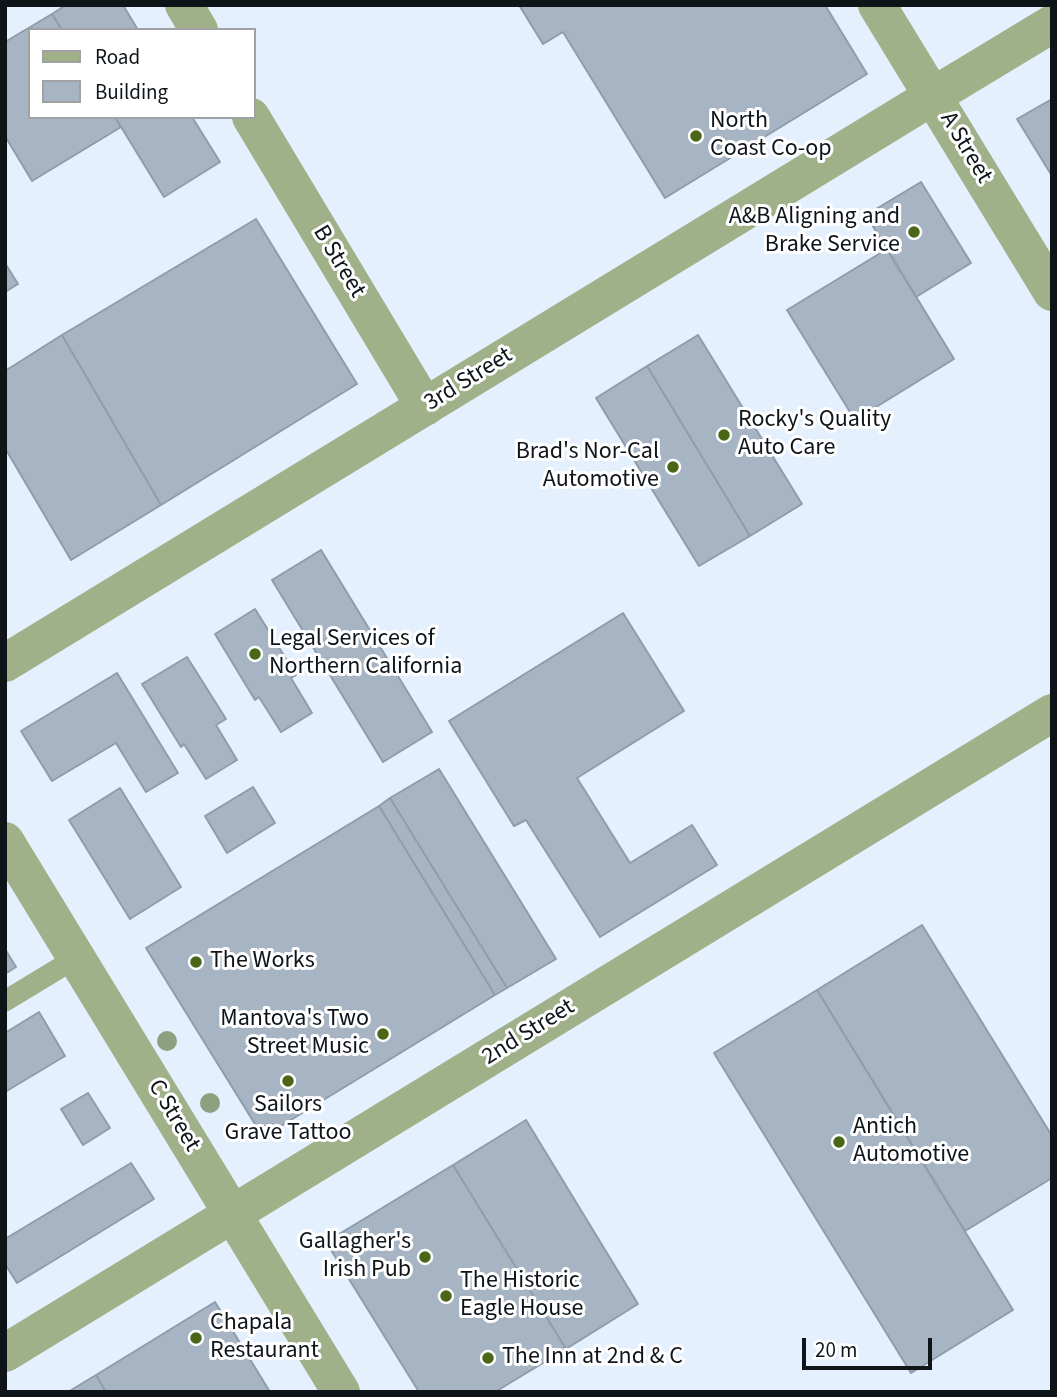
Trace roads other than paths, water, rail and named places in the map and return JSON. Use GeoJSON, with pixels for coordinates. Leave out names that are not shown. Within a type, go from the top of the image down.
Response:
{"type":"FeatureCollection","features":[{"type":"Feature","properties":{"kind":"street"},"geometry":{"type":"LineString","coordinates":[[184,5],[198,28]]}},
{"type":"Feature","properties":{"kind":"street","name":"A Street"},"geometry":{"type":"LineString","coordinates":[[877,5],[1052,292]]}},
{"type":"Feature","properties":{"kind":"street","name":"3rd Street"},"geometry":{"type":"LineString","coordinates":[[5,663],[1052,24]]}},
{"type":"Feature","properties":{"kind":"street","name":"B Street"},"geometry":{"type":"LineString","coordinates":[[252,119],[425,407]]}},
{"type":"Feature","properties":{"kind":"street","name":"2nd Street"},"geometry":{"type":"LineString","coordinates":[[5,1353],[1052,713]]}},
{"type":"Feature","properties":{"kind":"street","name":"C Street"},"geometry":{"type":"LineString","coordinates":[[5,841],[341,1392]]}},
{"type":"Feature","properties":{"kind":"lane"},"geometry":{"type":"LineString","coordinates":[[5,1001],[76,958]]}},
{"type":"Feature","properties":{"kind":"place","name":"North Coast Co-op"},"geometry":{"type":"Point","coordinates":[696,136]}},
{"type":"Feature","properties":{"kind":"place","name":"A&B Aligning and Brake Service"},"geometry":{"type":"Point","coordinates":[914,232]}},
{"type":"Feature","properties":{"kind":"place","name":"Rocky's Quality Auto Care"},"geometry":{"type":"Point","coordinates":[724,435]}},
{"type":"Feature","properties":{"kind":"place","name":"Brad's Nor-Cal Automotive"},"geometry":{"type":"Point","coordinates":[673,467]}},
{"type":"Feature","properties":{"kind":"place","name":"Legal Services of Northern California"},"geometry":{"type":"Point","coordinates":[255,654]}},
{"type":"Feature","properties":{"kind":"place","name":"The Works"},"geometry":{"type":"Point","coordinates":[196,962]}},
{"type":"Feature","properties":{"kind":"place","name":"Mantova's Two Street Music"},"geometry":{"type":"Point","coordinates":[383,1034]}},
{"type":"Feature","properties":{"kind":"place","name":"Sailors Grave Tattoo"},"geometry":{"type":"Point","coordinates":[288,1081]}},
{"type":"Feature","properties":{"kind":"place","name":"Antich Automotive"},"geometry":{"type":"Point","coordinates":[839,1142]}},
{"type":"Feature","properties":{"kind":"place","name":"Gallagher's Irish Pub"},"geometry":{"type":"Point","coordinates":[425,1257]}},
{"type":"Feature","properties":{"kind":"place","name":"The Historic Eagle House"},"geometry":{"type":"Point","coordinates":[446,1296]}},
{"type":"Feature","properties":{"kind":"place","name":"Chapala Restaurant"},"geometry":{"type":"Point","coordinates":[196,1338]}},
{"type":"Feature","properties":{"kind":"place","name":"The Inn at 2nd & C"},"geometry":{"type":"Point","coordinates":[488,1358]}}]}
